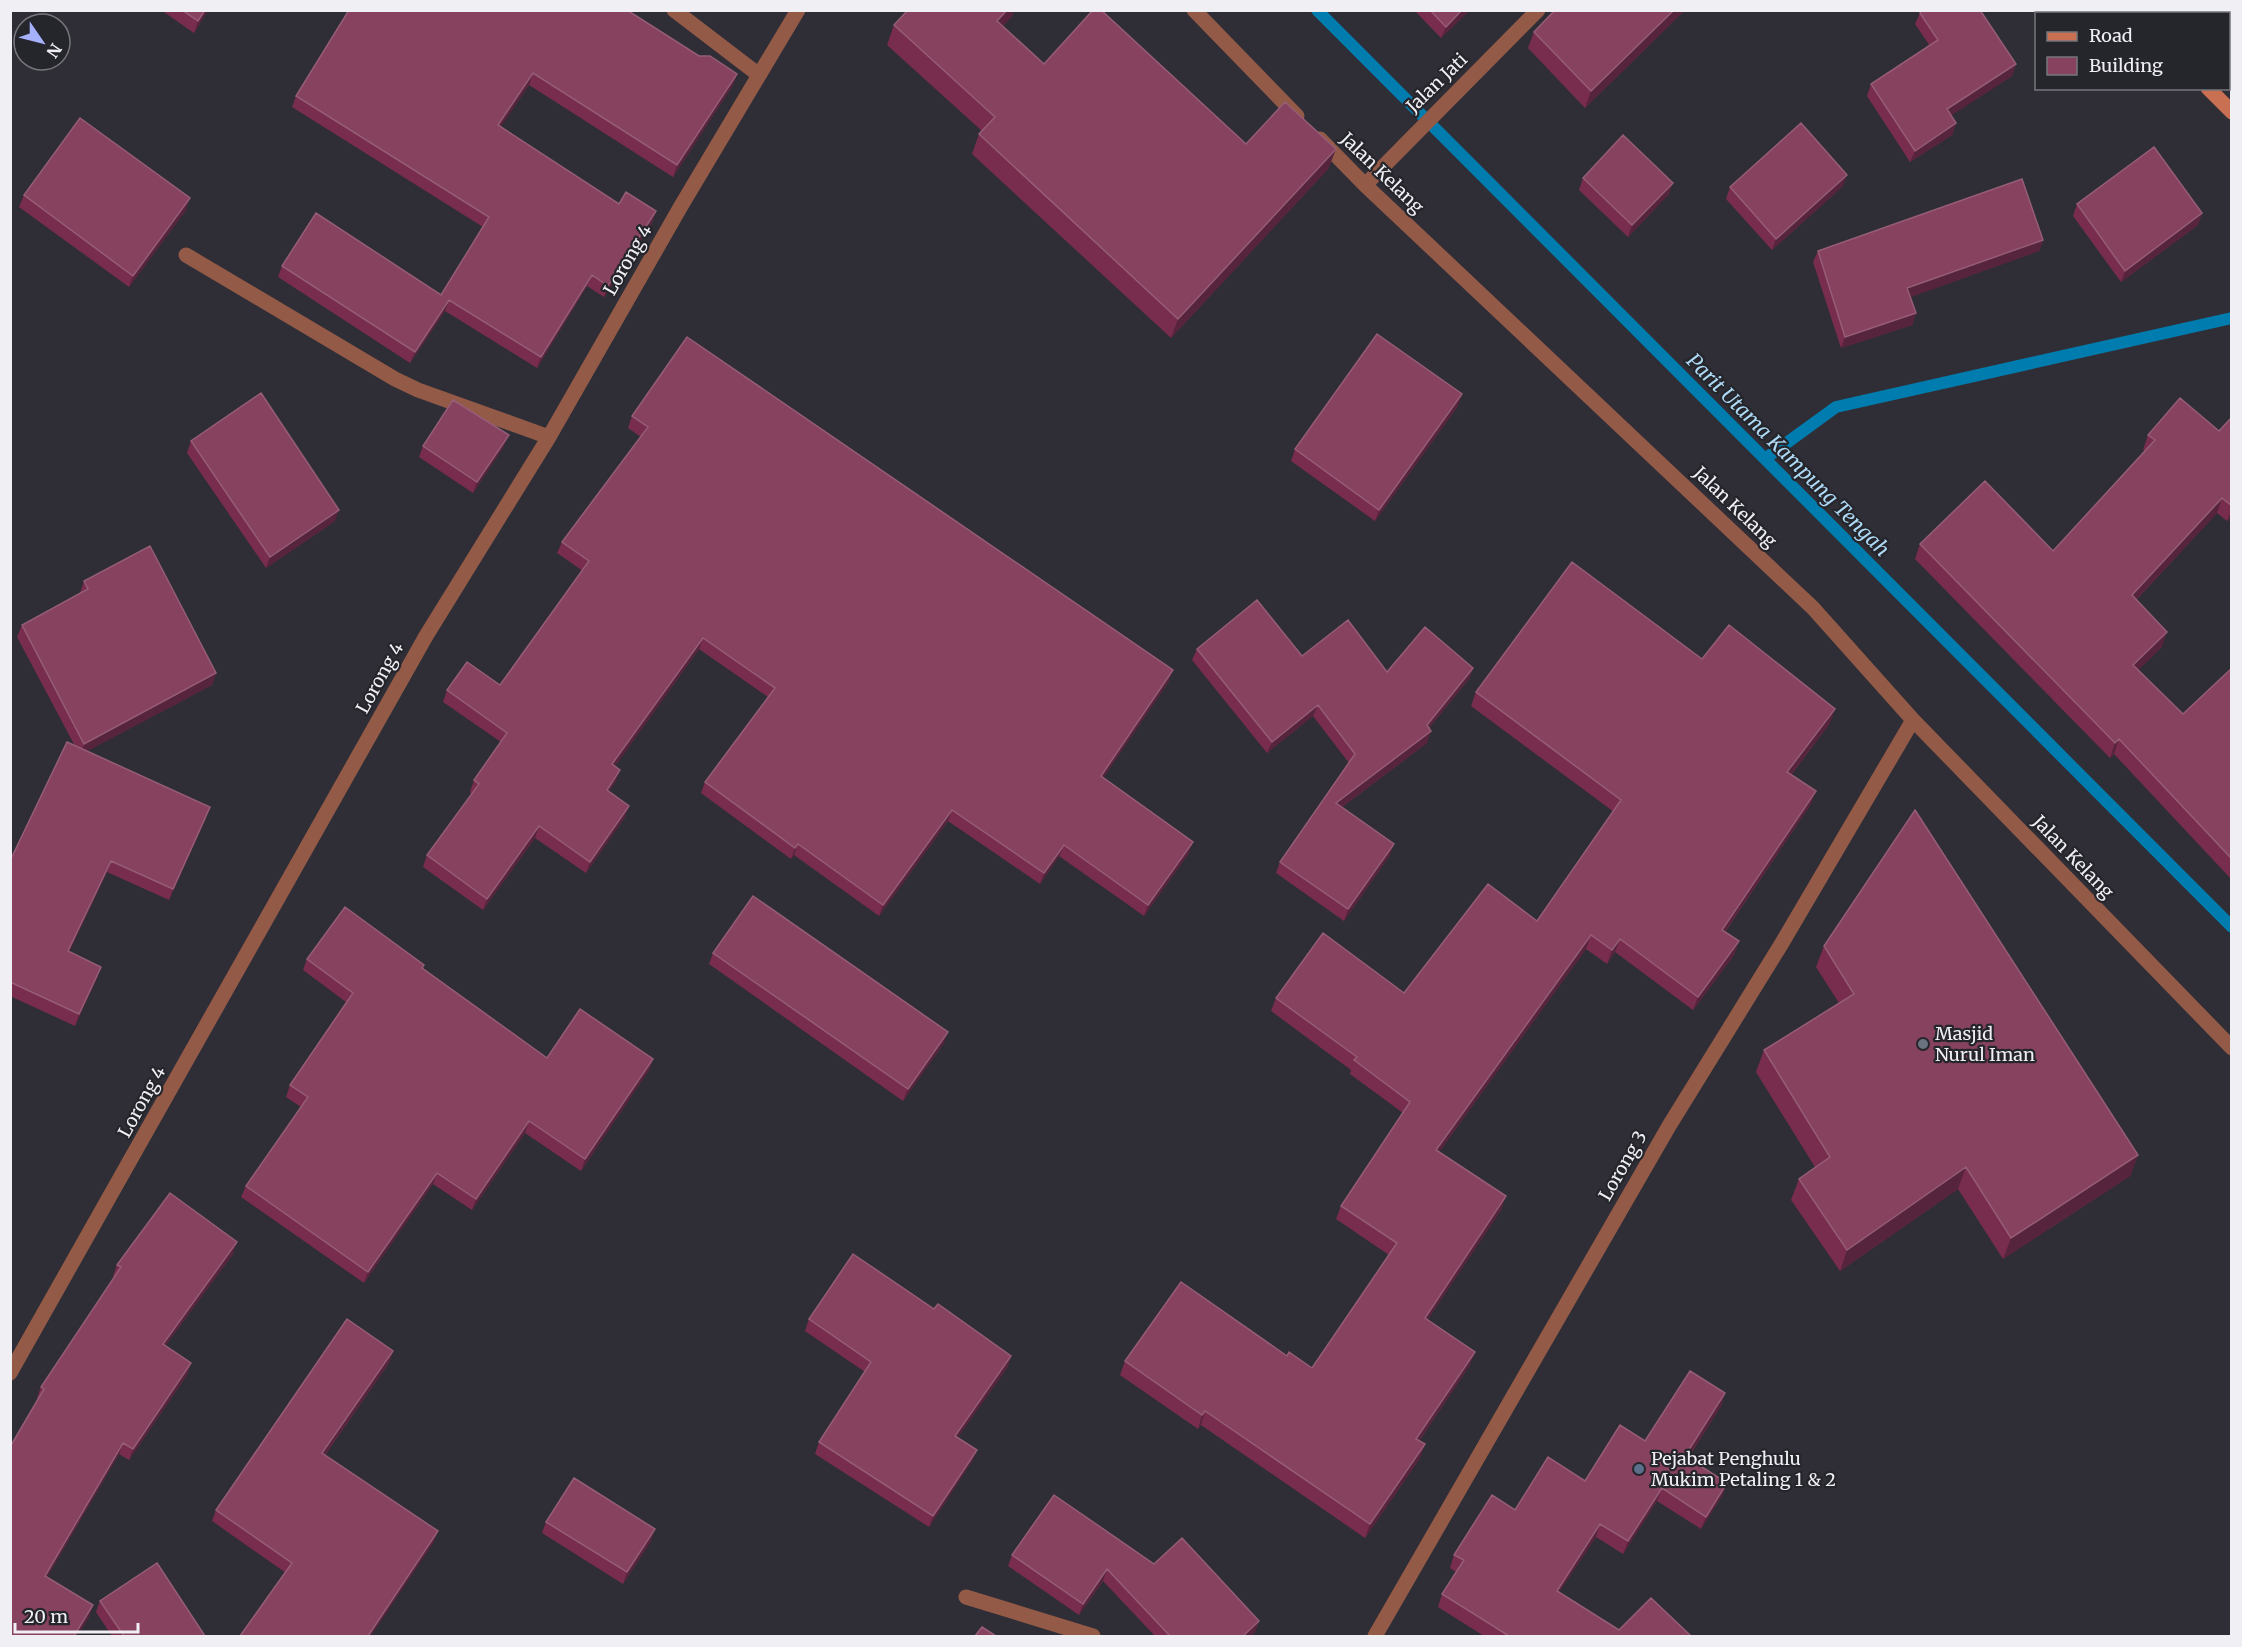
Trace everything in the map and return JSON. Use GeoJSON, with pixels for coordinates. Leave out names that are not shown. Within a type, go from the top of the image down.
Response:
{"type":"FeatureCollection","features":[{"type":"Feature","properties":{"kind":"street"},"geometry":{"type":"LineString","coordinates":[[675,10],[759,75]]}},
{"type":"Feature","properties":{"kind":"street","name":"Lorong 4"},"geometry":{"type":"LineString","coordinates":[[10,1373],[426,636],[549,437],[798,10]]}},
{"type":"Feature","properties":{"kind":"street","name":"Jalan Kelang"},"geometry":{"type":"LineString","coordinates":[[1194,10],[1365,185],[1813,608],[1913,720],[2232,1048]]}},
{"type":"Feature","properties":{"kind":"street","name":"Jalan Jati"},"geometry":{"type":"LineString","coordinates":[[1365,185],[1538,10]]}},
{"type":"Feature","properties":{"kind":"street"},"geometry":{"type":"LineString","coordinates":[[2210,90],[2232,112]]}},
{"type":"Feature","properties":{"kind":"street"},"geometry":{"type":"LineString","coordinates":[[186,255],[395,380],[549,437]]}},
{"type":"Feature","properties":{"kind":"street","name":"Lorong 3"},"geometry":{"type":"LineString","coordinates":[[1375,1636],[1669,1126],[1782,943],[1913,720]]}},
{"type":"Feature","properties":{"kind":"street"},"geometry":{"type":"LineString","coordinates":[[966,1597],[1094,1636]]}},
{"type":"Feature","properties":{"kind":"building"},"geometry":{"type":"Polygon","coordinates":[[[182,10],[205,10],[198,21],[182,10]]]}},
{"type":"Feature","properties":{"kind":"building"},"geometry":{"type":"Polygon","coordinates":[[[349,10],[627,10],[699,56],[710,56],[737,74],[677,165],[533,73],[498,125],[619,204],[626,192],[656,211],[608,286],[592,275],[541,357],[449,300],[415,352],[282,266],[316,213],[441,295],[489,217],[296,96],[349,10]]]}},
{"type":"Feature","properties":{"kind":"building"},"geometry":{"type":"Polygon","coordinates":[[[908,10],[1007,10],[997,21],[1044,64],[1093,10],[1101,10],[1246,144],[1285,102],[1336,149],[1178,319],[979,134],[995,117],[894,25],[908,10]]]}},
{"type":"Feature","properties":{"kind":"building"},"geometry":{"type":"Polygon","coordinates":[[[1430,10],[1462,10],[1446,27],[1430,10]]]}},
{"type":"Feature","properties":{"kind":"building"},"geometry":{"type":"Polygon","coordinates":[[[1555,10],[1674,10],[1591,91],[1534,32],[1555,10]]]}},
{"type":"Feature","properties":{"kind":"building"},"geometry":{"type":"Polygon","coordinates":[[[1923,10],[1980,10],[2016,64],[1947,109],[1956,123],[1915,151],[1871,84],[1938,40],[1920,13],[1923,10]]]}},
{"type":"Feature","properties":{"kind":"building"},"geometry":{"type":"Polygon","coordinates":[[[80,118],[190,198],[133,276],[24,195],[80,118]]]}},
{"type":"Feature","properties":{"kind":"building"},"geometry":{"type":"Polygon","coordinates":[[[1801,123],[1847,175],[1776,239],[1730,187],[1801,123]]]}},
{"type":"Feature","properties":{"kind":"building"},"geometry":{"type":"Polygon","coordinates":[[[1623,135],[1673,183],[1632,225],[1583,178],[1623,135]]]}},
{"type":"Feature","properties":{"kind":"building"},"geometry":{"type":"Polygon","coordinates":[[[2154,147],[2202,213],[2125,271],[2077,204],[2154,147]]]}},
{"type":"Feature","properties":{"kind":"building"},"geometry":{"type":"Polygon","coordinates":[[[2022,179],[2043,240],[1907,288],[1916,313],[1845,337],[1818,251],[2022,179]]]}},
{"type":"Feature","properties":{"kind":"building"},"geometry":{"type":"Polygon","coordinates":[[[1377,334],[1462,394],[1379,510],[1295,449],[1377,334]]]}},
{"type":"Feature","properties":{"kind":"building"},"geometry":{"type":"Polygon","coordinates":[[[687,337],[1173,670],[1101,776],[1193,842],[1148,905],[1064,845],[1044,873],[952,810],[883,905],[798,844],[795,848],[705,782],[775,688],[703,638],[612,764],[620,770],[607,790],[629,806],[590,862],[539,826],[487,899],[427,855],[479,784],[474,780],[507,733],[447,690],[467,662],[500,685],[589,561],[562,542],[648,427],[632,416],[687,337]]]}},
{"type":"Feature","properties":{"kind":"building"},"geometry":{"type":"Polygon","coordinates":[[[261,393],[339,510],[270,557],[191,441],[261,393]]]}},
{"type":"Feature","properties":{"kind":"building"},"geometry":{"type":"Polygon","coordinates":[[[2180,398],[2219,431],[2232,417],[2232,506],[2222,498],[2132,595],[2167,632],[2133,665],[2183,714],[2232,668],[2232,859],[2119,739],[2115,743],[1920,544],[1985,481],[2053,551],[2155,440],[2148,435],[2180,398]]]}},
{"type":"Feature","properties":{"kind":"building"},"geometry":{"type":"Polygon","coordinates":[[[453,400],[509,435],[477,482],[423,446],[453,400]]]}},
{"type":"Feature","properties":{"kind":"building"},"geometry":{"type":"Polygon","coordinates":[[[150,546],[216,673],[84,744],[22,625],[88,589],[84,581],[150,546]]]}},
{"type":"Feature","properties":{"kind":"building"},"geometry":{"type":"Polygon","coordinates":[[[1572,562],[1702,659],[1729,625],[1835,709],[1787,772],[1816,791],[1722,930],[1739,941],[1698,997],[1620,939],[1612,950],[1591,935],[1436,1150],[1506,1196],[1425,1318],[1475,1352],[1416,1439],[1425,1444],[1370,1524],[1205,1411],[1202,1415],[1125,1361],[1181,1282],[1287,1356],[1289,1352],[1312,1368],[1397,1243],[1341,1206],[1410,1102],[1354,1060],[1357,1057],[1276,998],[1323,933],[1404,993],[1488,884],[1537,921],[1621,800],[1476,692],[1572,562]]]}},
{"type":"Feature","properties":{"kind":"building"},"geometry":{"type":"Polygon","coordinates":[[[1257,600],[1302,656],[1348,620],[1387,672],[1425,627],[1473,668],[1427,725],[1431,731],[1336,803],[1394,844],[1348,909],[1280,862],[1355,754],[1318,705],[1272,742],[1197,649],[1257,600]]]}},
{"type":"Feature","properties":{"kind":"building"},"geometry":{"type":"Polygon","coordinates":[[[67,742],[210,807],[173,889],[111,861],[68,951],[101,967],[79,1014],[10,982],[10,861],[67,742]]]}},
{"type":"Feature","properties":{"kind":"building","name":"Masjid Nurul Iman"},"geometry":{"type":"Polygon","coordinates":[[[1915,810],[2138,1155],[2011,1238],[1966,1167],[1847,1250],[1799,1179],[1830,1157],[1764,1050],[1854,994],[1824,946],[1915,810]]]}},
{"type":"Feature","properties":{"kind":"building"},"geometry":{"type":"Polygon","coordinates":[[[753,896],[948,1032],[908,1089],[713,953],[753,896]]]}},
{"type":"Feature","properties":{"kind":"building"},"geometry":{"type":"Polygon","coordinates":[[[345,907],[424,965],[422,968],[547,1058],[580,1009],[653,1059],[585,1159],[529,1121],[476,1199],[437,1173],[368,1272],[246,1186],[308,1097],[290,1085],[353,993],[307,959],[345,907]]]}},
{"type":"Feature","properties":{"kind":"building"},"geometry":{"type":"Polygon","coordinates":[[[170,1193],[237,1242],[163,1344],[191,1363],[133,1449],[123,1443],[45,1576],[93,1605],[74,1636],[10,1636],[10,1447],[44,1389],[41,1387],[121,1267],[117,1265],[170,1193]]]}},
{"type":"Feature","properties":{"kind":"building"},"geometry":{"type":"Polygon","coordinates":[[[853,1254],[934,1309],[938,1304],[1011,1356],[955,1436],[977,1450],[933,1516],[819,1442],[871,1362],[809,1319],[853,1254]]]}},
{"type":"Feature","properties":{"kind":"building"},"geometry":{"type":"Polygon","coordinates":[[[347,1319],[393,1351],[322,1453],[438,1531],[368,1636],[240,1636],[292,1563],[216,1510],[347,1319]]]}},
{"type":"Feature","properties":{"kind":"building"},"geometry":{"type":"Polygon","coordinates":[[[1690,1371],[1725,1393],[1685,1456],[1727,1483],[1706,1517],[1662,1488],[1628,1541],[1600,1524],[1557,1591],[1619,1630],[1651,1598],[1691,1636],[1509,1636],[1442,1594],[1464,1560],[1454,1555],[1492,1495],[1515,1510],[1548,1457],[1585,1481],[1620,1425],[1645,1441],[1690,1371]]]}},
{"type":"Feature","properties":{"kind":"building"},"geometry":{"type":"Polygon","coordinates":[[[574,1478],[655,1529],[627,1572],[546,1522],[574,1478]]]}},
{"type":"Feature","properties":{"kind":"building"},"geometry":{"type":"Polygon","coordinates":[[[1054,1495],[1154,1564],[1182,1538],[1259,1621],[1243,1636],[1170,1636],[1107,1569],[1083,1604],[1012,1555],[1054,1495]]]}},
{"type":"Feature","properties":{"kind":"building"},"geometry":{"type":"Polygon","coordinates":[[[157,1563],[205,1636],[124,1636],[100,1601],[157,1563]]]}},
{"type":"Feature","properties":{"kind":"building"},"geometry":{"type":"Polygon","coordinates":[[[982,1627],[996,1636],[975,1636],[982,1627]]]}},
{"type":"Feature","properties":{"kind":"waterway","name":"Parit Utama Kampung Tengah"},"geometry":{"type":"LineString","coordinates":[[1317,10],[2232,927]]}},
{"type":"Feature","properties":{"kind":"waterway"},"geometry":{"type":"LineString","coordinates":[[1766,458],[1836,407],[2232,318]]}},
{"type":"Feature","properties":{"kind":"place","name":"Masjid Nurul Iman"},"geometry":{"type":"Point","coordinates":[1923,1044]}},
{"type":"Feature","properties":{"kind":"place","name":"Pejabat Penghulu Mukim Petaling 1 & 2"},"geometry":{"type":"Point","coordinates":[1639,1469]}}]}
